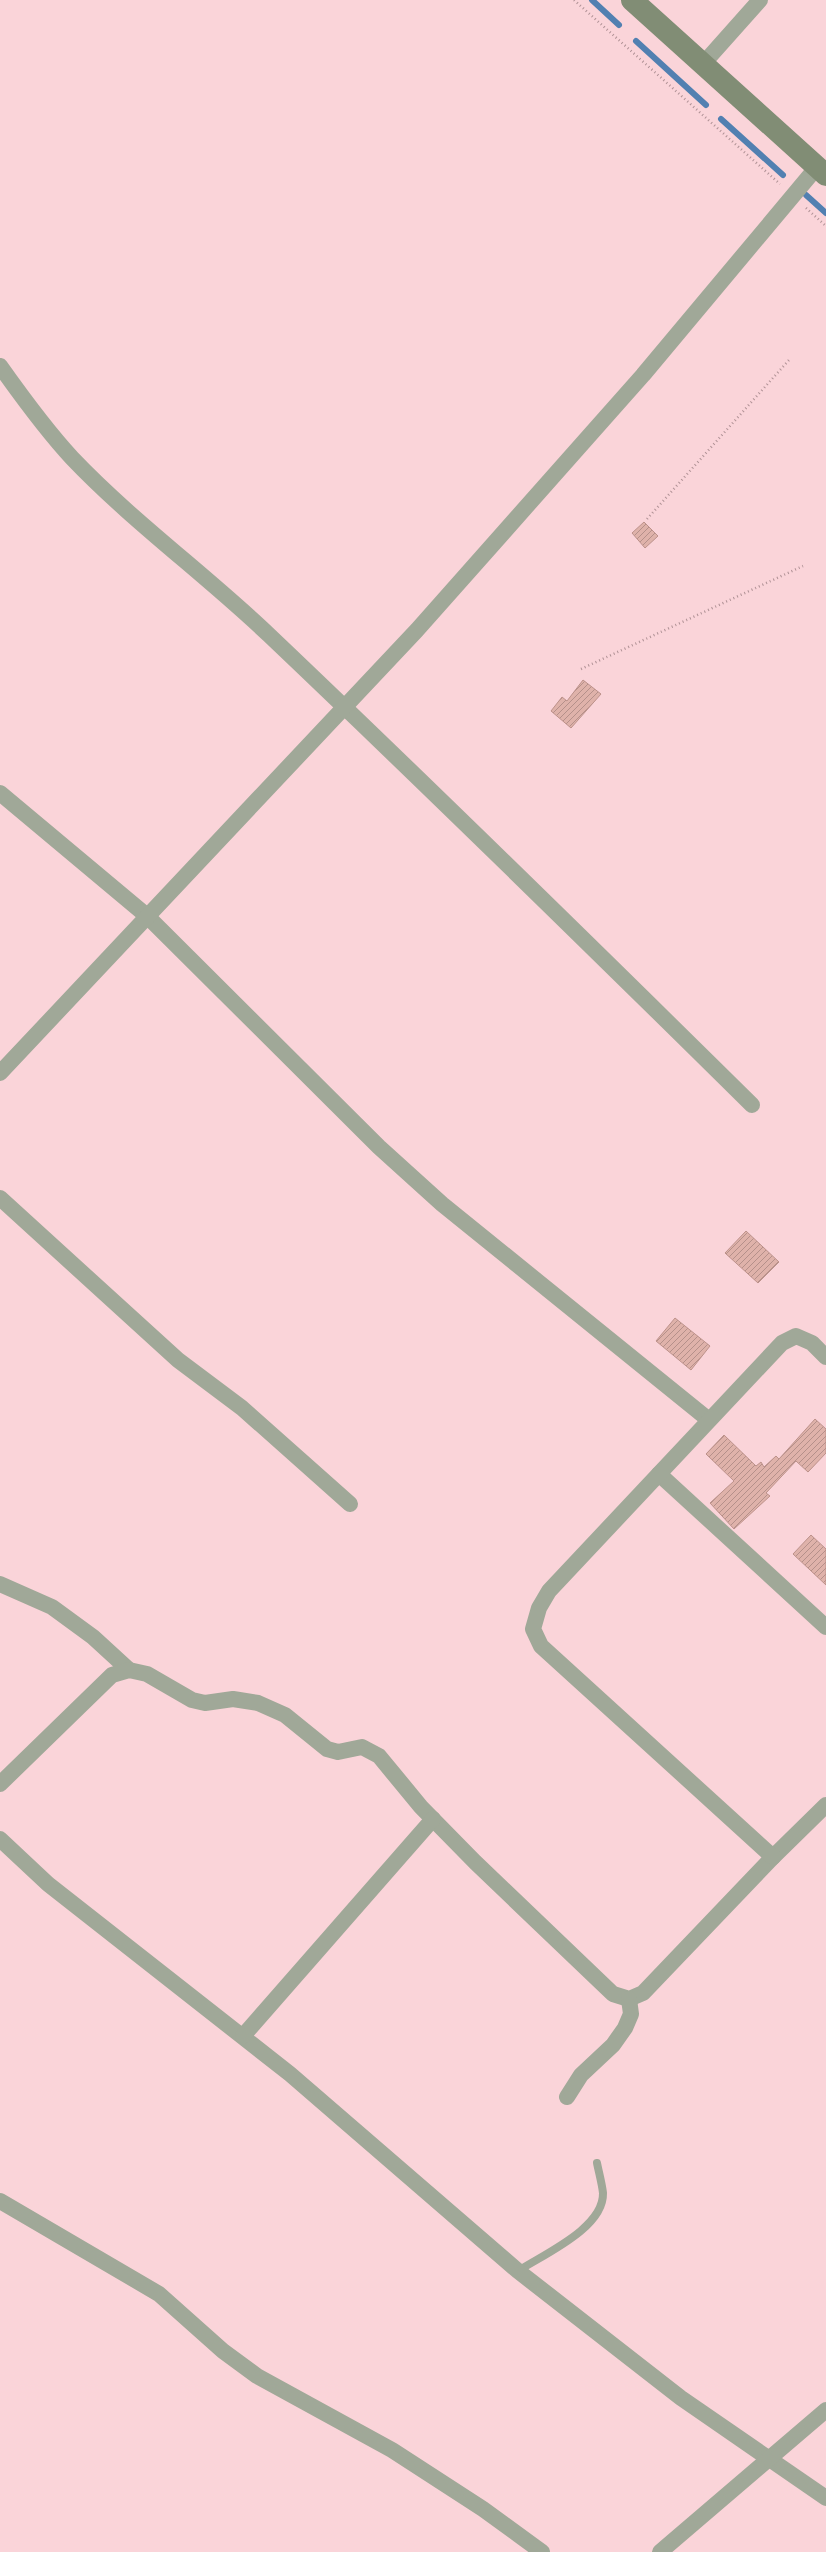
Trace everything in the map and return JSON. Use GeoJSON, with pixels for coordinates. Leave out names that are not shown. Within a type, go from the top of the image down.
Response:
{"type":"FeatureCollection","features":[{"type":"Feature","properties":{"kind":"main road"},"geometry":{"type":"LineString","coordinates":[[632,0],[821,171]]}},
{"type":"Feature","properties":{"kind":"street"},"geometry":{"type":"LineString","coordinates":[[703,64],[760,0]]}},
{"type":"Feature","properties":{"kind":"street"},"geometry":{"type":"LineString","coordinates":[[0,1073],[416,630],[643,375],[792,196],[821,171]]}},
{"type":"Feature","properties":{"kind":"street"},"geometry":{"type":"LineString","coordinates":[[0,366],[36,416],[71,457],[125,508],[267,633],[492,847],[752,1106]]}},
{"type":"Feature","properties":{"kind":"street"},"geometry":{"type":"LineString","coordinates":[[0,793],[147,916],[385,1152],[442,1204],[709,1420]]}},
{"type":"Feature","properties":{"kind":"street"},"geometry":{"type":"LineString","coordinates":[[0,1198],[178,1360],[242,1408],[350,1504]]}},
{"type":"Feature","properties":{"kind":"street"},"geometry":{"type":"LineString","coordinates":[[772,1856],[541,1646],[533,1629],[539,1608],[549,1591],[782,1343],[796,1336],[812,1343],[826,1357]]}},
{"type":"Feature","properties":{"kind":"street"},"geometry":{"type":"LineString","coordinates":[[659,1474],[826,1627]]}},
{"type":"Feature","properties":{"kind":"street"},"geometry":{"type":"LineString","coordinates":[[0,1584],[52,1607],[93,1637],[129,1670]]}},
{"type":"Feature","properties":{"kind":"street"},"geometry":{"type":"LineString","coordinates":[[0,1784],[112,1675],[129,1670],[147,1674],[192,1700],[205,1703],[233,1699],[258,1703],[285,1715],[327,1748],[338,1752],[362,1747],[379,1756],[433,1819],[475,1862],[613,1994],[629,1999],[643,1993],[772,1856],[826,1805]]}},
{"type":"Feature","properties":{"kind":"street"},"geometry":{"type":"LineString","coordinates":[[242,2036],[433,1819]]}},
{"type":"Feature","properties":{"kind":"street"},"geometry":{"type":"LineString","coordinates":[[0,1839],[48,1884],[290,2074],[518,2271],[681,2398],[826,2498]]}},
{"type":"Feature","properties":{"kind":"street"},"geometry":{"type":"LineString","coordinates":[[567,2097],[581,2075],[613,2045],[625,2028],[631,2014],[629,1999]]}},
{"type":"Feature","properties":{"kind":"street"},"geometry":{"type":"LineString","coordinates":[[0,2201],[158,2294],[223,2351],[257,2376],[392,2450],[483,2509],[542,2552]]}},
{"type":"Feature","properties":{"kind":"street"},"geometry":{"type":"LineString","coordinates":[[660,2552],[826,2410]]}},
{"type":"Feature","properties":{"kind":"lane"},"geometry":{"type":"LineString","coordinates":[[518,2271],[585,2228],[598,2214],[603,2194],[597,2163]]}},
{"type":"Feature","properties":{"kind":"path"},"geometry":{"type":"LineString","coordinates":[[574,0],[826,226]]}},
{"type":"Feature","properties":{"kind":"path"},"geometry":{"type":"LineString","coordinates":[[647,519],[789,360]]}},
{"type":"Feature","properties":{"kind":"path"},"geometry":{"type":"LineString","coordinates":[[581,670],[803,566]]}},
{"type":"Feature","properties":{"kind":"building"},"geometry":{"type":"Polygon","coordinates":[[[644,522],[658,536],[645,548],[632,533],[644,522]]]}},
{"type":"Feature","properties":{"kind":"building"},"geometry":{"type":"Polygon","coordinates":[[[583,680],[601,694],[571,728],[551,711],[562,697],[567,701],[583,680]]]}},
{"type":"Feature","properties":{"kind":"building"},"geometry":{"type":"Polygon","coordinates":[[[746,1231],[779,1262],[758,1283],[725,1253],[746,1231]]]}},
{"type":"Feature","properties":{"kind":"building"},"geometry":{"type":"Polygon","coordinates":[[[675,1318],[710,1346],[691,1370],[656,1341],[675,1318]]]}},
{"type":"Feature","properties":{"kind":"building"},"geometry":{"type":"Polygon","coordinates":[[[815,1419],[826,1429],[826,1453],[808,1472],[796,1461],[766,1493],[770,1496],[734,1529],[710,1503],[734,1481],[706,1454],[724,1435],[756,1466],[761,1462],[764,1467],[776,1456],[779,1459],[815,1419]]]}},
{"type":"Feature","properties":{"kind":"building"},"geometry":{"type":"Polygon","coordinates":[[[811,1535],[826,1549],[826,1585],[793,1554],[811,1535]]]}},
{"type":"Feature","properties":{"kind":"waterway"},"geometry":{"type":"LineString","coordinates":[[592,0],[619,25]]}},
{"type":"Feature","properties":{"kind":"waterway"},"geometry":{"type":"LineString","coordinates":[[636,41],[706,105]]}},
{"type":"Feature","properties":{"kind":"waterway"},"geometry":{"type":"LineString","coordinates":[[721,119],[783,175]]}},
{"type":"Feature","properties":{"kind":"waterway"},"geometry":{"type":"LineString","coordinates":[[806,195],[826,213]]}}]}
